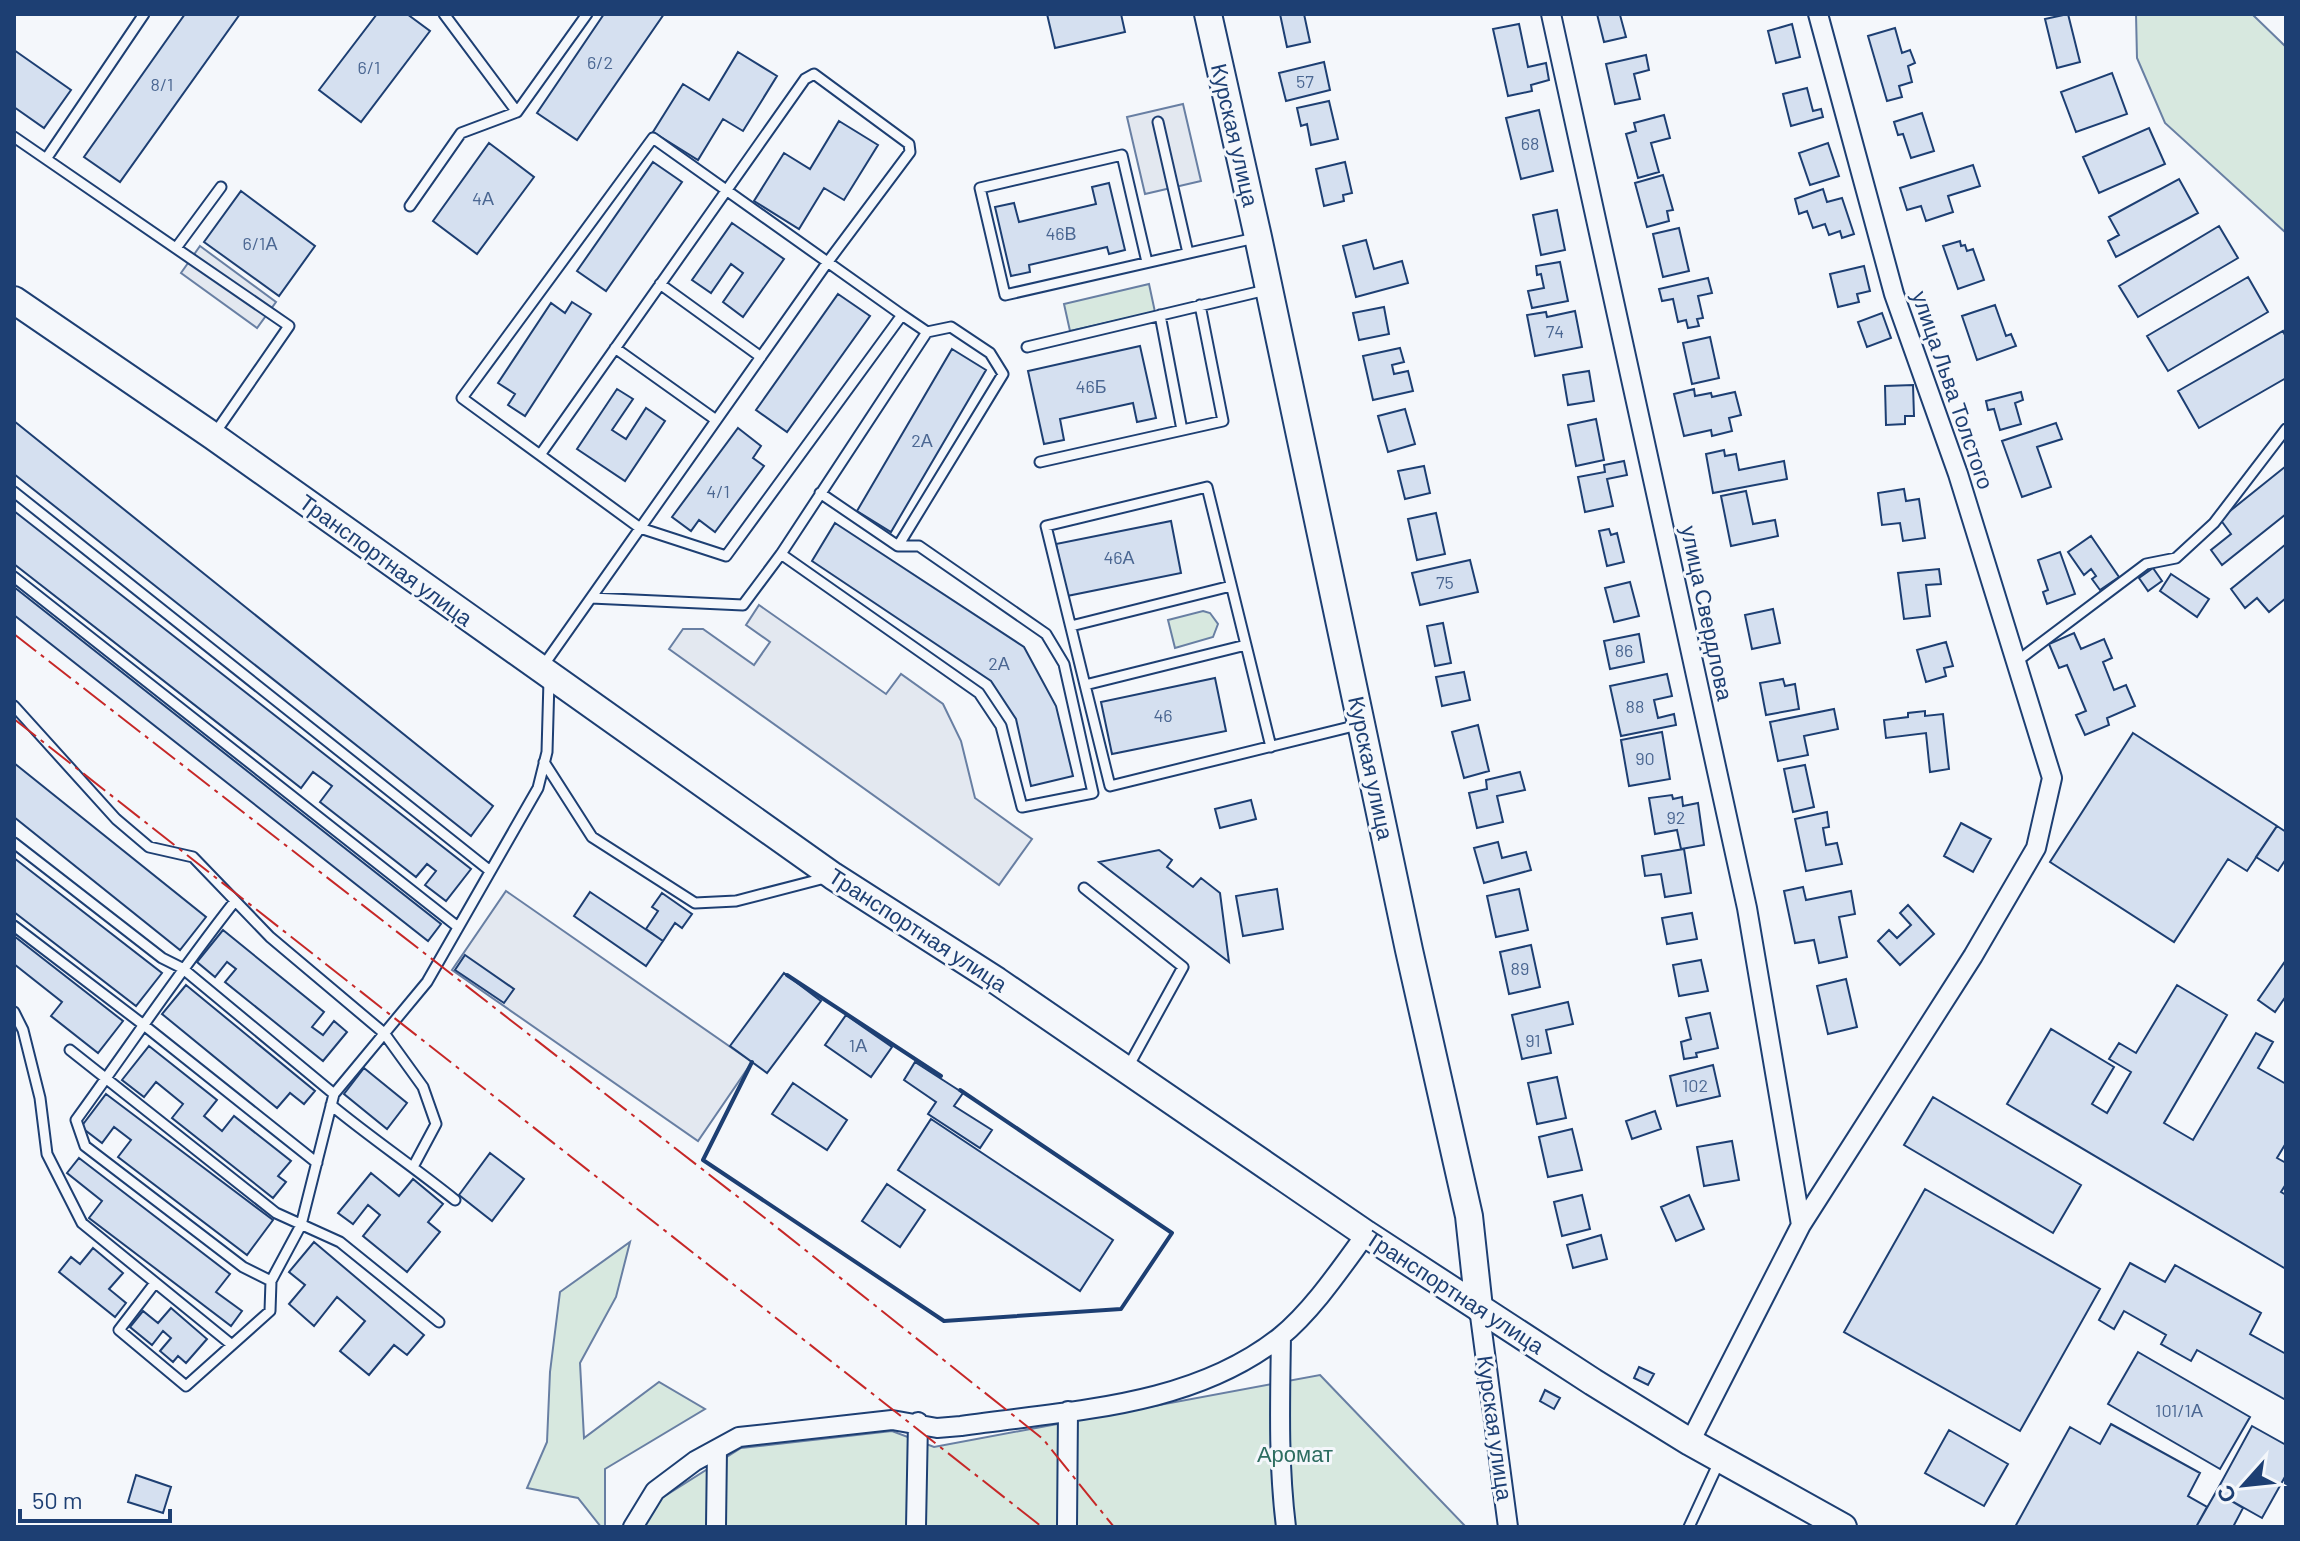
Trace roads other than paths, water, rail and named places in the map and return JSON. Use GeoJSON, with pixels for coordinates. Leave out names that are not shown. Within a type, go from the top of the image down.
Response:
{"type":"FeatureCollection","features":[{"type":"Feature","properties":{"kind":"main road","name":"Курская улица"},"geometry":{"type":"LineString","coordinates":[[1208,14],[1469,1216],[1479,1308]]}},
{"type":"Feature","properties":{"kind":"main road","name":"Транспортная улица"},"geometry":{"type":"LineString","coordinates":[[14,300],[213,436],[544,674],[833,876],[997,981],[1366,1234],[1690,1442],[1843,1527]]}},
{"type":"Feature","properties":{"kind":"street","name":"улица Свердлова"},"geometry":{"type":"LineString","coordinates":[[1551,14],[1747,908],[1801,1225]]}},
{"type":"Feature","properties":{"kind":"street","name":"улица Льва Толстого"},"geometry":{"type":"LineString","coordinates":[[1801,1225],[1965,969],[2036,848],[2052,778],[1958,474],[1894,294],[1818,14]]}},
{"type":"Feature","properties":{"kind":"street"},"geometry":{"type":"LineString","coordinates":[[1690,1442],[1801,1225]]}},
{"type":"Feature","properties":{"kind":"street"},"geometry":{"type":"LineString","coordinates":[[633,1527],[655,1491],[685,1468],[739,1437],[762,1432],[892,1420],[918,1422],[937,1428],[1160,1396],[1196,1385],[1281,1336],[1331,1283],[1366,1234]]}},
{"type":"Feature","properties":{"kind":"street","name":"Курская улица"},"geometry":{"type":"LineString","coordinates":[[1479,1308],[1508,1527]]}},
{"type":"Feature","properties":{"kind":"street"},"geometry":{"type":"LineString","coordinates":[[1281,1336],[1280,1482],[1286,1527]]}},
{"type":"Feature","properties":{"kind":"street"},"geometry":{"type":"LineString","coordinates":[[1067,1527],[1068,1411]]}},
{"type":"Feature","properties":{"kind":"street"},"geometry":{"type":"LineString","coordinates":[[916,1527],[918,1422]]}},
{"type":"Feature","properties":{"kind":"street"},"geometry":{"type":"LineString","coordinates":[[716,1527],[717,1449]]}},
{"type":"Feature","properties":{"kind":"lane"},"geometry":{"type":"LineString","coordinates":[[46,159],[144,14]]}},
{"type":"Feature","properties":{"kind":"lane"},"geometry":{"type":"LineString","coordinates":[[444,14],[517,112]]}},
{"type":"Feature","properties":{"kind":"lane"},"geometry":{"type":"LineString","coordinates":[[410,206],[461,133],[517,112],[587,14]]}},
{"type":"Feature","properties":{"kind":"lane"},"geometry":{"type":"LineString","coordinates":[[155,1283],[119,1330],[186,1386],[270,1311],[271,1281],[301,1225],[334,1094],[427,982],[538,788],[544,762],[544,674],[591,598],[640,528],[827,263],[910,152],[909,144],[814,74],[805,79],[540,455]]}},
{"type":"Feature","properties":{"kind":"lane"},"geometry":{"type":"LineString","coordinates":[[1158,122],[1188,253]]}},
{"type":"Feature","properties":{"kind":"lane"},"geometry":{"type":"LineString","coordinates":[[14,137],[289,326],[213,436]]}},
{"type":"Feature","properties":{"kind":"lane"},"geometry":{"type":"LineString","coordinates":[[902,315],[726,556],[640,528],[462,398],[653,138],[927,332]]}},
{"type":"Feature","properties":{"kind":"lane"},"geometry":{"type":"LineString","coordinates":[[1147,262],[1122,155],[980,188],[1005,295],[1258,237]]}},
{"type":"Feature","properties":{"kind":"lane"},"geometry":{"type":"LineString","coordinates":[[176,248],[221,187]]}},
{"type":"Feature","properties":{"kind":"lane"},"geometry":{"type":"LineString","coordinates":[[660,284],[761,357]]}},
{"type":"Feature","properties":{"kind":"lane"},"geometry":{"type":"LineString","coordinates":[[1027,347],[1269,289]]}},
{"type":"Feature","properties":{"kind":"lane"},"geometry":{"type":"LineString","coordinates":[[1040,462],[1223,421],[1200,305]]}},
{"type":"Feature","properties":{"kind":"lane"},"geometry":{"type":"LineString","coordinates":[[1160,315],[1182,430]]}},
{"type":"Feature","properties":{"kind":"lane"},"geometry":{"type":"LineString","coordinates":[[591,598],[743,605],[781,554],[927,332],[951,327],[990,353],[1003,374],[898,546]]}},
{"type":"Feature","properties":{"kind":"lane"},"geometry":{"type":"LineString","coordinates":[[615,348],[716,420]]}},
{"type":"Feature","properties":{"kind":"lane"},"geometry":{"type":"LineString","coordinates":[[2016,662],[2146,564],[2176,558],[2214,523],[2286,429]]}},
{"type":"Feature","properties":{"kind":"lane"},"geometry":{"type":"LineString","coordinates":[[1271,747],[1207,487],[1046,526],[1110,786],[1271,747],[1361,725]]}},
{"type":"Feature","properties":{"kind":"lane"},"geometry":{"type":"LineString","coordinates":[[14,492],[489,870]]}},
{"type":"Feature","properties":{"kind":"lane"},"geometry":{"type":"LineString","coordinates":[[781,554],[979,693],[1001,726],[1022,807],[1093,793],[1064,664],[1046,634],[919,546],[898,546],[820,493]]}},
{"type":"Feature","properties":{"kind":"lane"},"geometry":{"type":"LineString","coordinates":[[14,577],[458,927]]}},
{"type":"Feature","properties":{"kind":"lane"},"geometry":{"type":"LineString","coordinates":[[1071,626],[1231,586]]}},
{"type":"Feature","properties":{"kind":"lane"},"geometry":{"type":"LineString","coordinates":[[1085,685],[1246,645]]}},
{"type":"Feature","properties":{"kind":"lane"},"geometry":{"type":"LineString","coordinates":[[14,706],[116,819],[149,847],[193,857],[270,937],[384,1033],[423,1087],[436,1124],[413,1167]]}},
{"type":"Feature","properties":{"kind":"lane"},"geometry":{"type":"LineString","coordinates":[[544,762],[592,837],[695,903],[736,901],[833,876]]}},
{"type":"Feature","properties":{"kind":"lane"},"geometry":{"type":"LineString","coordinates":[[14,843],[162,958],[182,968],[334,1094]]}},
{"type":"Feature","properties":{"kind":"lane"},"geometry":{"type":"LineString","coordinates":[[1084,888],[1183,967],[1127,1070]]}},
{"type":"Feature","properties":{"kind":"lane"},"geometry":{"type":"LineString","coordinates":[[235,901],[182,968],[145,1026],[76,1120],[85,1146],[243,1267],[271,1281]]}},
{"type":"Feature","properties":{"kind":"lane"},"geometry":{"type":"LineString","coordinates":[[14,926],[317,1163]]}},
{"type":"Feature","properties":{"kind":"lane"},"geometry":{"type":"LineString","coordinates":[[14,1012],[23,1030],[40,1098],[47,1154],[82,1223],[232,1345]]}},
{"type":"Feature","properties":{"kind":"lane"},"geometry":{"type":"LineString","coordinates":[[70,1050],[276,1213],[340,1242],[439,1322]]}},
{"type":"Feature","properties":{"kind":"lane"},"geometry":{"type":"LineString","coordinates":[[331,1105],[384,1149],[455,1200]]}},
{"type":"Feature","properties":{"kind":"lane"},"geometry":{"type":"LineString","coordinates":[[1689,1527],[1721,1459]]}},
{"type":"Feature","properties":{"kind":"park label","name":"Аромат"},"geometry":{"type":"Point","coordinates":[1295,1454]}}]}
